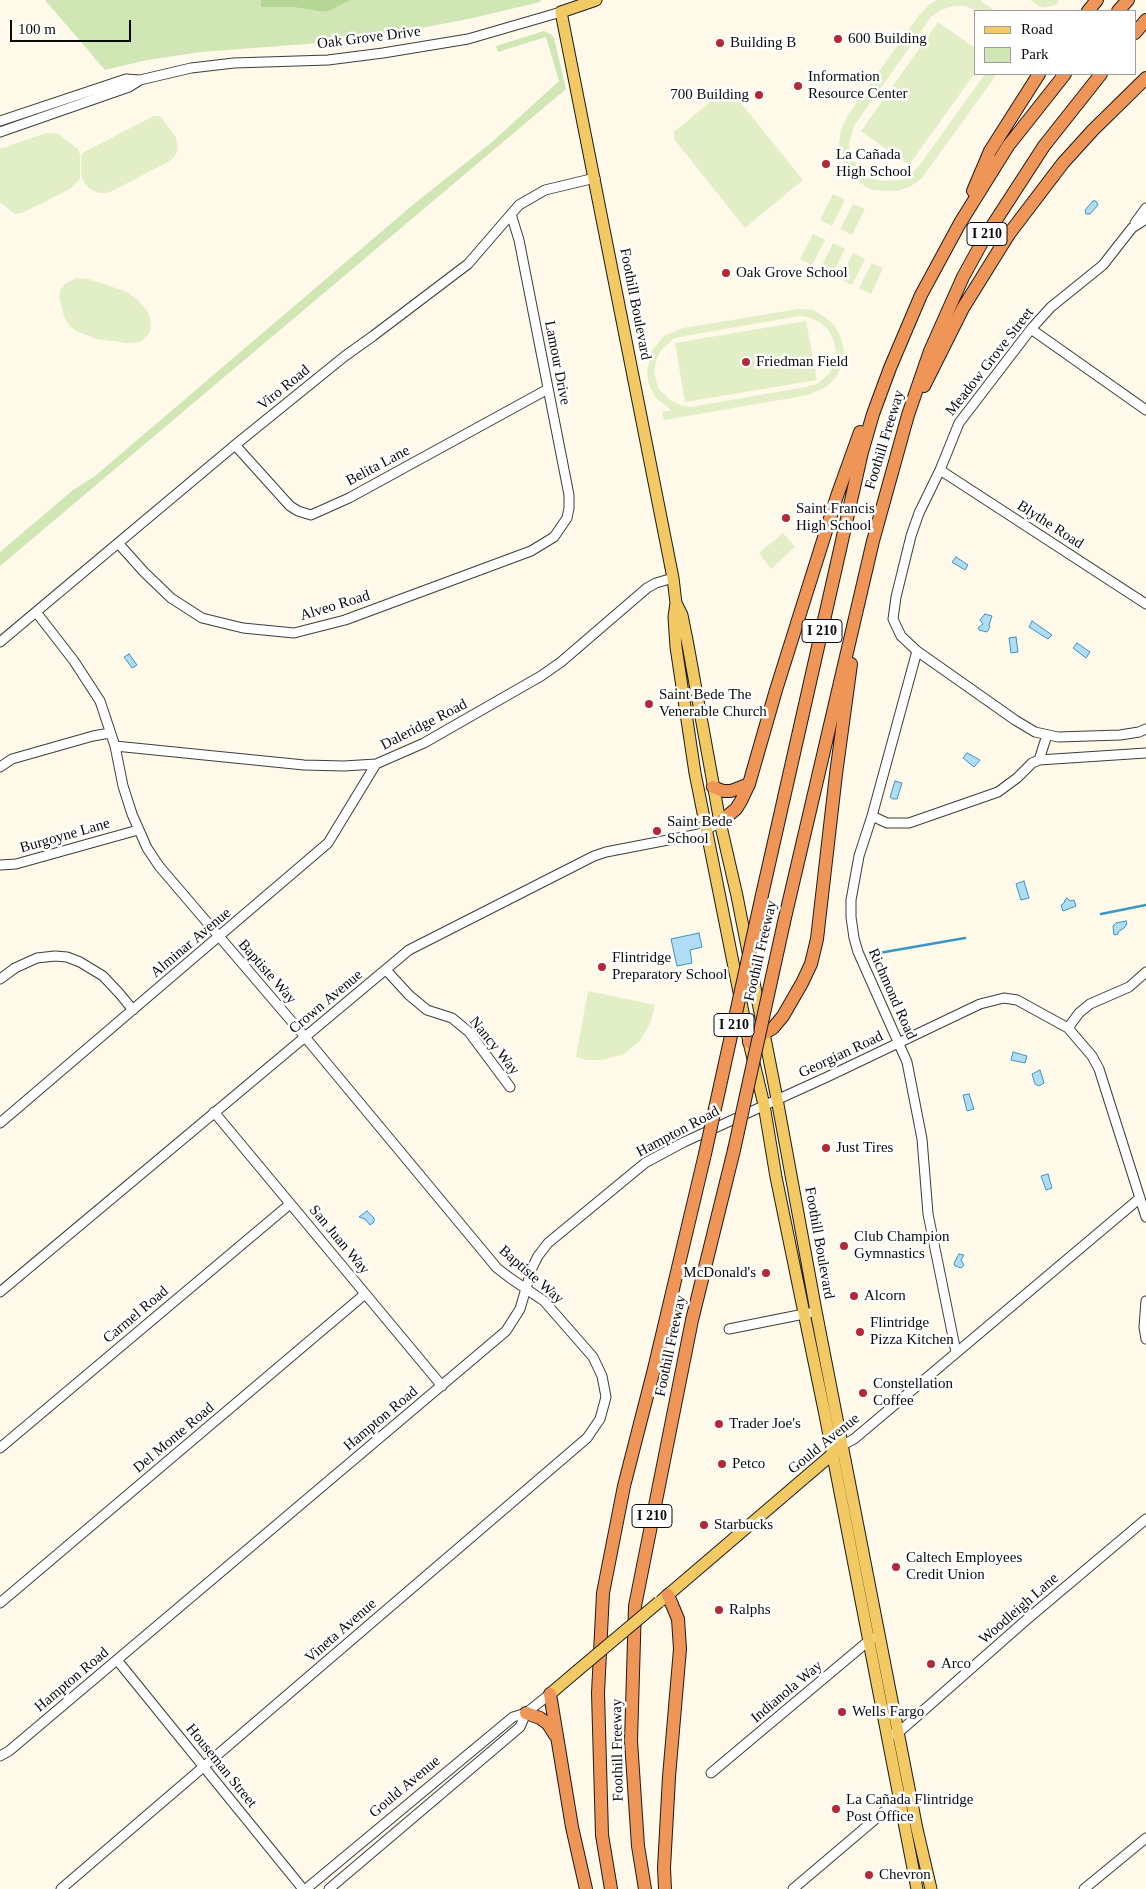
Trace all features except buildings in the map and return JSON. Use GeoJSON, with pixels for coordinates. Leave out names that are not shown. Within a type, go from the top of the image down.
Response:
{"type":"FeatureCollection","features":[{"type":"Feature","properties":{"kind":"highway"},"geometry":{"type":"LineString","coordinates":[[1089,10],[1097,0]]}},
{"type":"Feature","properties":{"kind":"highway"},"geometry":{"type":"LineString","coordinates":[[1119,10],[1128,0]]}},
{"type":"Feature","properties":{"kind":"highway"},"geometry":{"type":"LineString","coordinates":[[1136,32],[1146,20]]}},
{"type":"Feature","properties":{"kind":"highway"},"geometry":{"type":"LineString","coordinates":[[960,223],[990,151],[1038,75]]}},
{"type":"Feature","properties":{"kind":"highway","name":"Foothill Freeway"},"geometry":{"type":"LineString","coordinates":[[611,1889],[602,1835],[598,1693],[603,1594],[624,1486],[705,1154],[862,452],[873,414],[890,368],[921,295],[960,223],[1008,146],[1064,75]]}},
{"type":"Feature","properties":{"kind":"highway","name":"Foothill Freeway"},"geometry":{"type":"LineString","coordinates":[[645,1889],[638,1846],[631,1741],[635,1606],[654,1501],[692,1320],[734,1150],[860,590],[908,415],[930,351],[963,276],[985,237],[1044,146],[1101,75]]}},
{"type":"Feature","properties":{"kind":"highway"},"geometry":{"type":"LineString","coordinates":[[908,415],[932,372],[962,308],[1009,234],[1063,163],[1093,130],[1146,78]]}},
{"type":"Feature","properties":{"kind":"highway"},"geometry":{"type":"LineString","coordinates":[[720,822],[736,809],[749,784],[776,690],[850,460],[861,430],[890,368]]}},
{"type":"Feature","properties":{"kind":"highway"},"geometry":{"type":"LineString","coordinates":[[749,1042],[773,1028],[784,1016],[794,1000],[811,964],[818,939],[836,774],[860,590]]}},
{"type":"Feature","properties":{"kind":"highway"},"geometry":{"type":"LineString","coordinates":[[714,787],[723,791],[731,791],[749,784]]}},
{"type":"Feature","properties":{"kind":"highway"},"geometry":{"type":"LineString","coordinates":[[664,1599],[678,1619],[680,1649],[669,1777],[664,1868],[665,1889]]}},
{"type":"Feature","properties":{"kind":"highway"},"geometry":{"type":"LineString","coordinates":[[550,1694],[572,1827],[586,1889]]}},
{"type":"Feature","properties":{"kind":"highway"},"geometry":{"type":"LineString","coordinates":[[526,1713],[540,1718],[548,1724],[557,1738]]}},
{"type":"Feature","properties":{"kind":"main road","name":"Oak Grove Drive"},"geometry":{"type":"LineString","coordinates":[[561,12],[596,0]]}},
{"type":"Feature","properties":{"kind":"main road","name":"Foothill Boulevard"},"geometry":{"type":"LineString","coordinates":[[561,12],[596,178],[674,578],[676,647],[695,773],[749,1042],[764,1105],[776,1177],[916,1889]]}},
{"type":"Feature","properties":{"kind":"main road","name":"Foothill Boulevard"},"geometry":{"type":"LineString","coordinates":[[676,603],[682,615],[688,645],[720,822],[737,896],[816,1311],[931,1889]]}},
{"type":"Feature","properties":{"kind":"main road","name":"Gould Avenue"},"geometry":{"type":"LineString","coordinates":[[550,1694],[843,1445]]}},
{"type":"Feature","properties":{"kind":"street","name":"Oak Grove Drive"},"geometry":{"type":"LineString","coordinates":[[0,121],[126,79],[140,80],[191,68],[234,63],[328,60],[431,46],[468,39],[561,12]]}},
{"type":"Feature","properties":{"kind":"street","name":"Oak Grove Drive"},"geometry":{"type":"LineString","coordinates":[[0,132],[129,88],[140,80]]}},
{"type":"Feature","properties":{"kind":"street","name":"Viro Road"},"geometry":{"type":"LineString","coordinates":[[0,642],[236,444],[345,356],[468,264],[519,205],[545,190],[596,178]]}},
{"type":"Feature","properties":{"kind":"street"},"geometry":{"type":"LineString","coordinates":[[1132,228],[1146,208]]}},
{"type":"Feature","properties":{"kind":"street","name":"Lamour Drive"},"geometry":{"type":"LineString","coordinates":[[511,214],[519,240],[569,496],[567,518]]}},
{"type":"Feature","properties":{"kind":"street","name":"Meadow Grove Street"},"geometry":{"type":"LineString","coordinates":[[1146,219],[1132,228],[1103,265],[1051,307],[1031,329],[959,423],[940,470],[919,513],[911,536],[893,619],[901,636],[917,651],[1015,720],[1036,732],[1058,737],[1120,735],[1146,729]]}},
{"type":"Feature","properties":{"kind":"street"},"geometry":{"type":"LineString","coordinates":[[1031,329],[1146,410]]}},
{"type":"Feature","properties":{"kind":"street","name":"Belita Lane"},"geometry":{"type":"LineString","coordinates":[[236,444],[290,506],[310,515],[349,498],[548,389]]}},
{"type":"Feature","properties":{"kind":"street","name":"Blythe Road"},"geometry":{"type":"LineString","coordinates":[[940,470],[1146,604]]}},
{"type":"Feature","properties":{"kind":"street","name":"Alveo Road"},"geometry":{"type":"LineString","coordinates":[[118,543],[171,598],[202,618],[242,628],[294,633],[346,620],[531,551],[554,537],[567,518]]}},
{"type":"Feature","properties":{"kind":"street","name":"Daleridge Road"},"geometry":{"type":"LineString","coordinates":[[115,746],[304,764],[344,766],[376,764],[424,743],[541,676],[568,656],[647,588],[656,583],[674,578]]}},
{"type":"Feature","properties":{"kind":"street","name":"Baptiste Way"},"geometry":{"type":"LineString","coordinates":[[36,612],[90,683],[100,701],[115,746],[123,786],[138,830],[159,866],[305,1036],[497,1268],[544,1301],[593,1356],[602,1376]]}},
{"type":"Feature","properties":{"kind":"street","name":"Richmond Road"},"geometry":{"type":"LineString","coordinates":[[917,651],[872,816],[859,856],[853,879],[851,900],[854,938],[858,952],[899,1042],[906,1062],[922,1138],[928,1214],[956,1352]]}},
{"type":"Feature","properties":{"kind":"street"},"geometry":{"type":"LineString","coordinates":[[0,766],[12,759],[110,733]]}},
{"type":"Feature","properties":{"kind":"street"},"geometry":{"type":"LineString","coordinates":[[1039,760],[1047,735]]}},
{"type":"Feature","properties":{"kind":"street"},"geometry":{"type":"LineString","coordinates":[[872,816],[887,823],[909,823],[998,792],[1017,778],[1032,763],[1039,760],[1146,753]]}},
{"type":"Feature","properties":{"kind":"street","name":"Alminar Avenue"},"geometry":{"type":"LineString","coordinates":[[0,1123],[328,843],[376,764]]}},
{"type":"Feature","properties":{"kind":"street","name":"Crown Avenue"},"geometry":{"type":"LineString","coordinates":[[0,1292],[409,950],[594,856],[699,834],[720,822]]}},
{"type":"Feature","properties":{"kind":"street","name":"Burgoyne Lane"},"geometry":{"type":"LineString","coordinates":[[0,865],[16,864],[138,830]]}},
{"type":"Feature","properties":{"kind":"street"},"geometry":{"type":"LineString","coordinates":[[0,979],[15,968],[37,958],[67,957],[80,962],[103,976],[132,1010]]}},
{"type":"Feature","properties":{"kind":"street","name":"Nancy Way"},"geometry":{"type":"LineString","coordinates":[[386,970],[409,995],[428,1010],[452,1018],[469,1032],[510,1087]]}},
{"type":"Feature","properties":{"kind":"street"},"geometry":{"type":"LineString","coordinates":[[1068,1028],[1079,1013],[1090,1004],[1129,987],[1146,972]]}},
{"type":"Feature","properties":{"kind":"street","name":"Georgian Road"},"geometry":{"type":"LineString","coordinates":[[764,1105],[980,1004],[1004,998],[1017,1000],[1068,1028],[1092,1056],[1099,1069],[1146,1217]]}},
{"type":"Feature","properties":{"kind":"street","name":"Hampton Road"},"geometry":{"type":"LineString","coordinates":[[0,1756],[9,1751],[506,1332],[520,1309],[532,1268],[548,1243],[628,1176],[662,1152],[764,1105]]}},
{"type":"Feature","properties":{"kind":"street","name":"San Juan Way"},"geometry":{"type":"LineString","coordinates":[[214,1112],[442,1386]]}},
{"type":"Feature","properties":{"kind":"street","name":"Gould Avenue"},"geometry":{"type":"LineString","coordinates":[[843,1445],[854,1439],[1140,1198]]}},
{"type":"Feature","properties":{"kind":"street","name":"Carmel Road"},"geometry":{"type":"LineString","coordinates":[[0,1448],[290,1204]]}},
{"type":"Feature","properties":{"kind":"street","name":"Del Monte Road"},"geometry":{"type":"LineString","coordinates":[[0,1603],[366,1294]]}},
{"type":"Feature","properties":{"kind":"street"},"geometry":{"type":"LineString","coordinates":[[1146,1300],[1144,1327],[1146,1339]]}},
{"type":"Feature","properties":{"kind":"street"},"geometry":{"type":"LineString","coordinates":[[729,1329],[816,1311]]}},
{"type":"Feature","properties":{"kind":"street","name":"Vineta Avenue"},"geometry":{"type":"LineString","coordinates":[[61,1889],[587,1438],[600,1419],[606,1397],[602,1376]]}},
{"type":"Feature","properties":{"kind":"street","name":"Woodleigh Lane"},"geometry":{"type":"LineString","coordinates":[[886,1738],[899,1732],[1146,1519]]}},
{"type":"Feature","properties":{"kind":"street","name":"Indianola Way"},"geometry":{"type":"LineString","coordinates":[[711,1773],[868,1642],[879,1630]]}},
{"type":"Feature","properties":{"kind":"street","name":"Houseman Street"},"geometry":{"type":"LineString","coordinates":[[117,1660],[305,1889]]}},
{"type":"Feature","properties":{"kind":"street","name":"Gould Avenue"},"geometry":{"type":"LineString","coordinates":[[305,1889],[513,1717],[526,1713],[550,1694]]}},
{"type":"Feature","properties":{"kind":"street","name":"Gould Avenue"},"geometry":{"type":"LineString","coordinates":[[329,1889],[520,1728],[526,1713]]}},
{"type":"Feature","properties":{"kind":"street"},"geometry":{"type":"LineString","coordinates":[[793,1889],[898,1799],[911,1794]]}},
{"type":"Feature","properties":{"kind":"street"},"geometry":{"type":"LineString","coordinates":[[1084,1889],[1146,1838]]}},
{"type":"Feature","properties":{"kind":"green space"},"geometry":{"type":"Polygon","coordinates":[[[45,0],[541,0],[540,2],[473,18],[359,40],[201,52],[147,60],[105,70],[45,0]]]}},
{"type":"Feature","properties":{"kind":"green space"},"geometry":{"type":"Polygon","coordinates":[[[261,0],[350,0],[326,12],[294,7],[261,7],[261,0]]]}},
{"type":"Feature","properties":{"kind":"green space"},"geometry":{"type":"Polygon","coordinates":[[[937,0],[980,0],[994,10],[976,10],[965,6],[953,6],[941,10],[931,17],[854,126],[849,144],[851,155],[857,166],[870,178],[882,181],[900,180],[911,174],[919,166],[984,75],[996,75],[922,178],[910,187],[896,191],[873,190],[854,178],[845,165],[839,144],[841,129],[848,115],[919,15],[937,0]]]}},
{"type":"Feature","properties":{"kind":"green space"},"geometry":{"type":"Polygon","coordinates":[[[1030,0],[1059,0],[1056,5],[1042,8],[1030,0]]]}},
{"type":"Feature","properties":{"kind":"green space"},"geometry":{"type":"Polygon","coordinates":[[[938,22],[974,47],[974,74],[909,165],[861,131],[938,22]]]}},
{"type":"Feature","properties":{"kind":"green space"},"geometry":{"type":"Polygon","coordinates":[[[544,31],[551,34],[554,38],[566,89],[0,566],[0,552],[73,490],[95,476],[415,203],[491,143],[559,81],[546,37],[498,52],[496,46],[544,31]]]}},
{"type":"Feature","properties":{"kind":"green space"},"geometry":{"type":"Polygon","coordinates":[[[728,87],[803,180],[745,228],[674,139],[674,132],[728,87]]]}},
{"type":"Feature","properties":{"kind":"green space"},"geometry":{"type":"Polygon","coordinates":[[[154,116],[160,116],[176,137],[178,150],[174,157],[170,161],[108,193],[99,193],[90,189],[81,175],[81,156],[84,152],[154,116]]]}},
{"type":"Feature","properties":{"kind":"green space"},"geometry":{"type":"Polygon","coordinates":[[[46,133],[58,134],[78,149],[80,155],[80,179],[71,188],[43,203],[15,214],[0,202],[0,149],[46,133]]]}},
{"type":"Feature","properties":{"kind":"green space"},"geometry":{"type":"Polygon","coordinates":[[[833,194],[845,200],[832,226],[820,220],[833,194]]]}},
{"type":"Feature","properties":{"kind":"green space"},"geometry":{"type":"Polygon","coordinates":[[[853,204],[865,209],[852,235],[840,229],[853,204]]]}},
{"type":"Feature","properties":{"kind":"green space"},"geometry":{"type":"Polygon","coordinates":[[[813,234],[825,240],[812,265],[800,259],[813,234]]]}},
{"type":"Feature","properties":{"kind":"green space"},"geometry":{"type":"Polygon","coordinates":[[[833,243],[845,249],[832,275],[820,269],[833,243]]]}},
{"type":"Feature","properties":{"kind":"green space"},"geometry":{"type":"Polygon","coordinates":[[[853,253],[865,259],[852,285],[840,279],[853,253]]]}},
{"type":"Feature","properties":{"kind":"green space"},"geometry":{"type":"Polygon","coordinates":[[[872,263],[883,268],[871,294],[859,288],[872,263]]]}},
{"type":"Feature","properties":{"kind":"green space"},"geometry":{"type":"Polygon","coordinates":[[[77,278],[89,279],[127,292],[138,300],[148,312],[150,320],[151,330],[146,337],[140,342],[127,343],[97,339],[76,331],[69,325],[64,316],[59,296],[61,289],[66,283],[77,278]]]}},
{"type":"Feature","properties":{"kind":"green space"},"geometry":{"type":"Polygon","coordinates":[[[799,309],[813,310],[835,326],[841,338],[844,351],[842,365],[836,377],[826,387],[808,395],[664,420],[662,412],[671,410],[655,397],[649,385],[647,372],[651,352],[664,336],[683,328],[799,309]],[[800,316],[673,339],[661,350],[656,361],[654,372],[658,388],[670,400],[680,405],[691,407],[817,384],[830,373],[836,352],[834,341],[829,331],[821,323],[811,318],[800,316]]]}},
{"type":"Feature","properties":{"kind":"green space","name":"Friedman Field"},"geometry":{"type":"Polygon","coordinates":[[[806,321],[817,380],[685,402],[675,343],[806,321]]]}},
{"type":"Feature","properties":{"kind":"green space"},"geometry":{"type":"Polygon","coordinates":[[[783,533],[795,547],[771,569],[759,553],[783,533]]]}},
{"type":"Feature","properties":{"kind":"green space"},"geometry":{"type":"Polygon","coordinates":[[[588,991],[655,1005],[650,1024],[640,1041],[624,1054],[603,1060],[587,1060],[576,1057],[588,991]]]}},
{"type":"Feature","properties":{"kind":"water"},"geometry":{"type":"Polygon","coordinates":[[[1093,201],[1096,201],[1098,205],[1090,214],[1086,214],[1085,210],[1093,201]]]}},
{"type":"Feature","properties":{"kind":"water"},"geometry":{"type":"Polygon","coordinates":[[[956,557],[968,565],[965,570],[952,562],[956,557]]]}},
{"type":"Feature","properties":{"kind":"water"},"geometry":{"type":"Polygon","coordinates":[[[985,614],[992,616],[987,632],[978,628],[983,624],[980,620],[985,614]]]}},
{"type":"Feature","properties":{"kind":"water"},"geometry":{"type":"Polygon","coordinates":[[[1032,621],[1052,635],[1048,639],[1029,627],[1032,621]]]}},
{"type":"Feature","properties":{"kind":"water"},"geometry":{"type":"Polygon","coordinates":[[[1016,637],[1018,652],[1011,653],[1009,638],[1016,637]]]}},
{"type":"Feature","properties":{"kind":"water"},"geometry":{"type":"Polygon","coordinates":[[[1077,643],[1090,652],[1086,658],[1073,648],[1077,643]]]}},
{"type":"Feature","properties":{"kind":"water"},"geometry":{"type":"Polygon","coordinates":[[[129,654],[137,665],[132,668],[124,657],[129,654]]]}},
{"type":"Feature","properties":{"kind":"water"},"geometry":{"type":"Polygon","coordinates":[[[967,753],[980,760],[974,767],[963,758],[967,753]]]}},
{"type":"Feature","properties":{"kind":"water"},"geometry":{"type":"Polygon","coordinates":[[[895,781],[902,783],[897,799],[893,799],[890,797],[895,781]]]}},
{"type":"Feature","properties":{"kind":"water"},"geometry":{"type":"Polygon","coordinates":[[[1024,881],[1029,898],[1021,900],[1016,884],[1024,881]]]}},
{"type":"Feature","properties":{"kind":"water"},"geometry":{"type":"Polygon","coordinates":[[[1067,898],[1070,901],[1074,900],[1076,906],[1063,911],[1061,905],[1067,898]]]}},
{"type":"Feature","properties":{"kind":"water"},"geometry":{"type":"Polygon","coordinates":[[[1126,921],[1127,924],[1124,928],[1114,935],[1113,926],[1116,923],[1126,921]]]}},
{"type":"Feature","properties":{"kind":"water"},"geometry":{"type":"Polygon","coordinates":[[[699,933],[702,947],[690,950],[692,963],[677,966],[671,939],[699,933]]]}},
{"type":"Feature","properties":{"kind":"water"},"geometry":{"type":"Polygon","coordinates":[[[1013,1052],[1027,1056],[1025,1063],[1011,1060],[1013,1052]]]}},
{"type":"Feature","properties":{"kind":"water"},"geometry":{"type":"Polygon","coordinates":[[[1040,1070],[1044,1083],[1039,1086],[1035,1084],[1032,1074],[1040,1070]]]}},
{"type":"Feature","properties":{"kind":"water"},"geometry":{"type":"Polygon","coordinates":[[[969,1094],[974,1109],[967,1111],[963,1095],[969,1094]]]}},
{"type":"Feature","properties":{"kind":"water"},"geometry":{"type":"Polygon","coordinates":[[[1048,1174],[1052,1188],[1046,1190],[1041,1176],[1048,1174]]]}},
{"type":"Feature","properties":{"kind":"water"},"geometry":{"type":"Polygon","coordinates":[[[367,1211],[374,1218],[374,1222],[370,1225],[365,1219],[359,1217],[367,1211]]]}},
{"type":"Feature","properties":{"kind":"water"},"geometry":{"type":"Polygon","coordinates":[[[959,1254],[964,1255],[961,1260],[964,1265],[961,1268],[955,1266],[954,1263],[959,1254]]]}},
{"type":"Feature","properties":{"kind":"waterway"},"geometry":{"type":"LineString","coordinates":[[1101,914],[1146,905]]}},
{"type":"Feature","properties":{"kind":"waterway"},"geometry":{"type":"LineString","coordinates":[[879,953],[965,938]]}},
{"type":"Feature","properties":{"kind":"place","name":"600 Building"},"geometry":{"type":"Point","coordinates":[838,39]}},
{"type":"Feature","properties":{"kind":"place","name":"Building B"},"geometry":{"type":"Point","coordinates":[720,43]}},
{"type":"Feature","properties":{"kind":"place","name":"Information Resource Center"},"geometry":{"type":"Point","coordinates":[798,86]}},
{"type":"Feature","properties":{"kind":"place","name":"700 Building"},"geometry":{"type":"Point","coordinates":[759,95]}},
{"type":"Feature","properties":{"kind":"place","name":"La Cañada High School"},"geometry":{"type":"Point","coordinates":[826,164]}},
{"type":"Feature","properties":{"kind":"place","name":"Oak Grove School"},"geometry":{"type":"Point","coordinates":[726,273]}},
{"type":"Feature","properties":{"kind":"place","name":"Friedman Field"},"geometry":{"type":"Point","coordinates":[746,362]}},
{"type":"Feature","properties":{"kind":"place","name":"Saint Francis High School"},"geometry":{"type":"Point","coordinates":[786,518]}},
{"type":"Feature","properties":{"kind":"place","name":"Saint Bede The Venerable Church"},"geometry":{"type":"Point","coordinates":[649,704]}},
{"type":"Feature","properties":{"kind":"place","name":"Saint Bede School"},"geometry":{"type":"Point","coordinates":[657,831]}},
{"type":"Feature","properties":{"kind":"place","name":"Flintridge Preparatory School"},"geometry":{"type":"Point","coordinates":[602,967]}},
{"type":"Feature","properties":{"kind":"place","name":"Just Tires"},"geometry":{"type":"Point","coordinates":[826,1148]}},
{"type":"Feature","properties":{"kind":"place","name":"Club Champion Gymnastics"},"geometry":{"type":"Point","coordinates":[844,1246]}},
{"type":"Feature","properties":{"kind":"place","name":"McDonald's"},"geometry":{"type":"Point","coordinates":[766,1273]}},
{"type":"Feature","properties":{"kind":"place","name":"Alcorn"},"geometry":{"type":"Point","coordinates":[854,1296]}},
{"type":"Feature","properties":{"kind":"place","name":"Flintridge Pizza Kitchen"},"geometry":{"type":"Point","coordinates":[860,1332]}},
{"type":"Feature","properties":{"kind":"place","name":"Constellation Coffee"},"geometry":{"type":"Point","coordinates":[863,1393]}},
{"type":"Feature","properties":{"kind":"place","name":"Trader Joe's"},"geometry":{"type":"Point","coordinates":[719,1424]}},
{"type":"Feature","properties":{"kind":"place","name":"Petco"},"geometry":{"type":"Point","coordinates":[722,1464]}},
{"type":"Feature","properties":{"kind":"place","name":"Starbucks"},"geometry":{"type":"Point","coordinates":[704,1525]}},
{"type":"Feature","properties":{"kind":"place","name":"Caltech Employees Credit Union"},"geometry":{"type":"Point","coordinates":[896,1567]}},
{"type":"Feature","properties":{"kind":"place","name":"Ralphs"},"geometry":{"type":"Point","coordinates":[719,1610]}},
{"type":"Feature","properties":{"kind":"place","name":"Arco"},"geometry":{"type":"Point","coordinates":[931,1664]}},
{"type":"Feature","properties":{"kind":"place","name":"Wells Fargo"},"geometry":{"type":"Point","coordinates":[842,1712]}},
{"type":"Feature","properties":{"kind":"place","name":"La Cañada Flintridge Post Office"},"geometry":{"type":"Point","coordinates":[836,1809]}},
{"type":"Feature","properties":{"kind":"place","name":"Chevron"},"geometry":{"type":"Point","coordinates":[869,1875]}}]}
